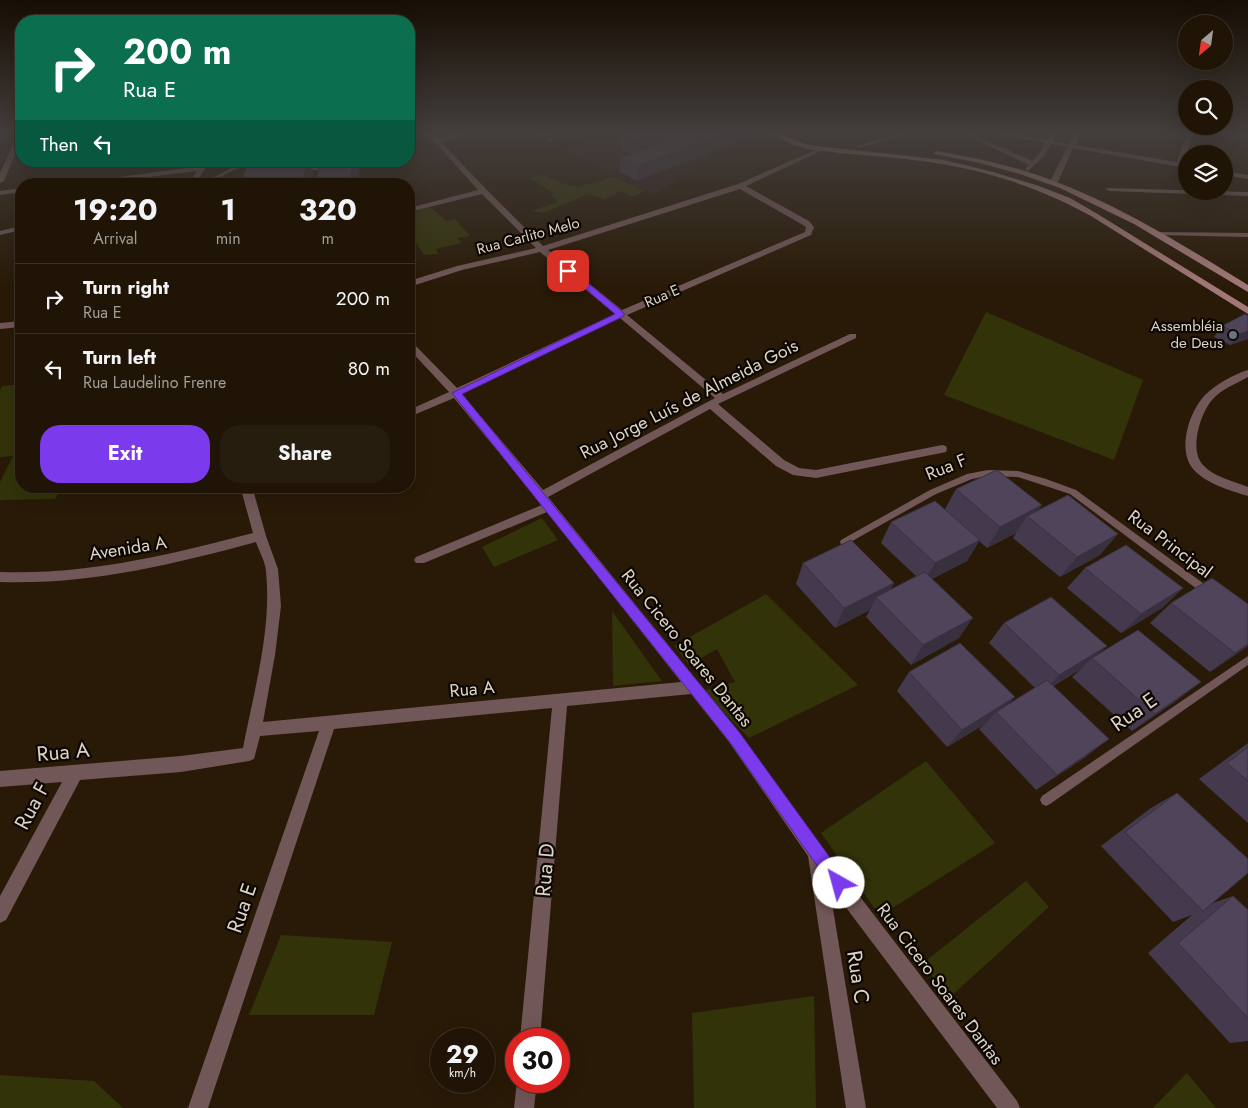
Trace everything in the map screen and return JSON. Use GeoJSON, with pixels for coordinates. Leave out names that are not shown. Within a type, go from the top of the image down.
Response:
{"type":"FeatureCollection","features":[{"type":"Feature","properties":{"kind":"main road"},"geometry":{"type":"LineString","coordinates":[[1028,185],[1076,206],[1229,296],[1248,311]]}},
{"type":"Feature","properties":{"kind":"main road"},"geometry":{"type":"LineString","coordinates":[[1060,185],[1106,205],[1158,234],[1248,289]]}},
{"type":"Feature","properties":{"kind":"main road"},"geometry":{"type":"LineString","coordinates":[[1229,296],[1248,298]]}},
{"type":"Feature","properties":{"kind":"street"},"geometry":{"type":"LineString","coordinates":[[477,185],[542,249],[722,398]]}},
{"type":"Feature","properties":{"kind":"street","name":"Rua Carlito Melo"},"geometry":{"type":"LineString","coordinates":[[415,282],[460,268],[542,249],[744,185]]}},
{"type":"Feature","properties":{"kind":"street","name":"Rua E"},"geometry":{"type":"LineString","coordinates":[[415,411],[621,314],[808,233],[810,227],[806,223],[741,186]]}},
{"type":"Feature","properties":{"kind":"street"},"geometry":{"type":"LineString","coordinates":[[0,193],[15,191]]}},
{"type":"Feature","properties":{"kind":"street"},"geometry":{"type":"LineString","coordinates":[[415,208],[483,191]]}},
{"type":"Feature","properties":{"kind":"street"},"geometry":{"type":"LineString","coordinates":[[0,233],[15,229]]}},
{"type":"Feature","properties":{"kind":"street"},"geometry":{"type":"LineString","coordinates":[[0,326],[15,325]]}},
{"type":"Feature","properties":{"kind":"street","name":"Rua Jorge Luís de Almeida Gois"},"geometry":{"type":"LineString","coordinates":[[420,560],[545,502],[722,398],[853,336]]}},
{"type":"Feature","properties":{"kind":"street","name":"Rua Cicero Soares Dantas"},"geometry":{"type":"LineString","coordinates":[[415,350],[456,393],[734,736],[815,852],[1010,1108]]}},
{"type":"Feature","properties":{"kind":"street"},"geometry":{"type":"LineString","coordinates":[[1248,373],[1209,397],[1195,424],[1192,441],[1194,462],[1200,469],[1248,492]]}},
{"type":"Feature","properties":{"kind":"street"},"geometry":{"type":"LineString","coordinates":[[711,404],[780,463],[805,474],[826,472],[942,448]]}},
{"type":"Feature","properties":{"kind":"street"},"geometry":{"type":"LineString","coordinates":[[248,493],[272,569],[274,606],[268,655],[254,730]]}},
{"type":"Feature","properties":{"kind":"street","name":"Avenida A"},"geometry":{"type":"LineString","coordinates":[[0,577],[24,579],[132,567],[174,559],[260,536]]}},
{"type":"Feature","properties":{"kind":"street","name":"Rua A"},"geometry":{"type":"LineString","coordinates":[[0,779],[181,764],[249,754],[254,730],[694,687]]}},
{"type":"Feature","properties":{"kind":"street","name":"Rua D"},"geometry":{"type":"LineString","coordinates":[[531,1028],[560,700]]}},
{"type":"Feature","properties":{"kind":"street","name":"Rua E"},"geometry":{"type":"LineString","coordinates":[[198,1108],[329,722]]}},
{"type":"Feature","properties":{"kind":"street","name":"Rua F"},"geometry":{"type":"LineString","coordinates":[[0,914],[76,772]]}},
{"type":"Feature","properties":{"kind":"street","name":"Rua C"},"geometry":{"type":"LineString","coordinates":[[815,852],[856,1108]]}},
{"type":"Feature","properties":{"kind":"street"},"geometry":{"type":"LineString","coordinates":[[524,1108],[526,1093]]}},
{"type":"Feature","properties":{"kind":"lane"},"geometry":{"type":"LineString","coordinates":[[1109,189],[1248,194]]}},
{"type":"Feature","properties":{"kind":"lane"},"geometry":{"type":"LineString","coordinates":[[1158,234],[1248,235]]}},
{"type":"Feature","properties":{"kind":"lane","name":"Rua F"},"geometry":{"type":"LineString","coordinates":[[844,542],[933,492],[970,476],[988,473],[1018,474],[1073,492]]}},
{"type":"Feature","properties":{"kind":"lane","name":"Rua Principal"},"geometry":{"type":"LineString","coordinates":[[1073,492],[1216,599]]}},
{"type":"Feature","properties":{"kind":"lane","name":"Rua E"},"geometry":{"type":"LineString","coordinates":[[1046,800],[1248,660]]}},
{"type":"Feature","properties":{"kind":"shaded area"},"geometry":{"type":"Polygon","coordinates":[[[540,185],[567,185],[578,187],[586,185],[631,185],[646,191],[632,197],[622,191],[604,199],[587,194],[544,213],[531,211],[558,202],[551,195],[553,193],[540,185]]]}},
{"type":"Feature","properties":{"kind":"shaded area"},"geometry":{"type":"Polygon","coordinates":[[[634,185],[668,185],[654,195],[634,185]]]}},
{"type":"Feature","properties":{"kind":"shaded area"},"geometry":{"type":"Polygon","coordinates":[[[430,207],[446,221],[455,219],[470,236],[457,238],[462,243],[436,249],[438,254],[424,255],[415,241],[415,211],[430,207]]]}},
{"type":"Feature","properties":{"kind":"shaded area"},"geometry":{"type":"Polygon","coordinates":[[[986,312],[1143,380],[1114,460],[944,395],[986,312]]]}},
{"type":"Feature","properties":{"kind":"shaded area"},"geometry":{"type":"Polygon","coordinates":[[[15,385],[15,493],[59,493],[55,499],[0,500],[0,482],[13,456],[0,457],[0,390],[2,386],[15,385]]]}},
{"type":"Feature","properties":{"kind":"shaded area"},"geometry":{"type":"Polygon","coordinates":[[[542,518],[558,540],[494,567],[482,547],[542,518]]]}},
{"type":"Feature","properties":{"kind":"shaded area"},"geometry":{"type":"Polygon","coordinates":[[[766,594],[858,685],[749,738],[703,691],[735,682],[717,649],[689,665],[674,646],[766,594]]]}},
{"type":"Feature","properties":{"kind":"shaded area"},"geometry":{"type":"Polygon","coordinates":[[[612,611],[662,681],[613,686],[612,611]]]}},
{"type":"Feature","properties":{"kind":"shaded area"},"geometry":{"type":"Polygon","coordinates":[[[926,761],[995,843],[880,916],[821,833],[926,761]]]}},
{"type":"Feature","properties":{"kind":"shaded area"},"geometry":{"type":"Polygon","coordinates":[[[1026,881],[1049,907],[949,998],[922,964],[1026,881]]]}},
{"type":"Feature","properties":{"kind":"shaded area"},"geometry":{"type":"Polygon","coordinates":[[[281,935],[392,942],[374,1015],[249,1015],[281,935]]]}},
{"type":"Feature","properties":{"kind":"shaded area"},"geometry":{"type":"Polygon","coordinates":[[[814,996],[816,1108],[694,1108],[692,1013],[814,996]]]}},
{"type":"Feature","properties":{"kind":"shaded area"},"geometry":{"type":"Polygon","coordinates":[[[1187,1073],[1216,1108],[1153,1108],[1187,1073]]]}},
{"type":"Feature","properties":{"kind":"shaded area"},"geometry":{"type":"Polygon","coordinates":[[[0,1075],[94,1081],[123,1108],[0,1108],[0,1075]]]}},
{"type":"Feature","properties":{"kind":"building"},"geometry":{"type":"Polygon","coordinates":[[[1245,314],[1248,316],[1248,331],[1239,334],[1222,326],[1245,314]]]}},
{"type":"Feature","properties":{"kind":"building"},"geometry":{"type":"Polygon","coordinates":[[[997,470],[1042,505],[1000,527],[956,489],[997,470]]]}},
{"type":"Feature","properties":{"kind":"building"},"geometry":{"type":"Polygon","coordinates":[[[1068,495],[1118,534],[1077,557],[1027,516],[1068,495]]]}},
{"type":"Feature","properties":{"kind":"building"},"geometry":{"type":"Polygon","coordinates":[[[935,501],[980,540],[935,563],[891,522],[935,501]]]}},
{"type":"Feature","properties":{"kind":"building"},"geometry":{"type":"Polygon","coordinates":[[[851,540],[894,583],[844,608],[803,563],[851,540]]]}},
{"type":"Feature","properties":{"kind":"building"},"geometry":{"type":"Polygon","coordinates":[[[1126,545],[1183,588],[1141,614],[1085,568],[1126,545]]]}},
{"type":"Feature","properties":{"kind":"building"},"geometry":{"type":"Polygon","coordinates":[[[925,572],[973,618],[923,645],[876,597],[925,572]]]}},
{"type":"Feature","properties":{"kind":"building"},"geometry":{"type":"Polygon","coordinates":[[[1212,578],[1248,604],[1248,644],[1235,653],[1171,603],[1212,578]]]}},
{"type":"Feature","properties":{"kind":"building"},"geometry":{"type":"Polygon","coordinates":[[[1051,597],[1107,646],[1059,675],[1004,623],[1051,597]]]}},
{"type":"Feature","properties":{"kind":"building"},"geometry":{"type":"Polygon","coordinates":[[[1138,630],[1201,682],[1155,714],[1092,658],[1138,630]]]}},
{"type":"Feature","properties":{"kind":"building"},"geometry":{"type":"Polygon","coordinates":[[[960,643],[1015,697],[962,730],[909,672],[960,643]]]}},
{"type":"Feature","properties":{"kind":"building"},"geometry":{"type":"Polygon","coordinates":[[[1047,680],[1109,739],[1057,775],[996,712],[1047,680]]]}},
{"type":"Feature","properties":{"kind":"building"},"geometry":{"type":"Polygon","coordinates":[[[1248,747],[1248,781],[1227,763],[1248,747]]]}},
{"type":"Feature","properties":{"kind":"building"},"geometry":{"type":"Polygon","coordinates":[[[1177,793],[1248,859],[1248,873],[1203,911],[1125,832],[1177,793]]]}},
{"type":"Feature","properties":{"kind":"building"},"geometry":{"type":"Polygon","coordinates":[[[1233,896],[1248,910],[1248,1018],[1178,943],[1233,896]]]}},
{"type":"Feature","properties":{"kind":"place","name":"Assembléia de Deus"},"geometry":{"type":"Point","coordinates":[1233,335]}},
{"type":"Feature","properties":{"kind":"route"},"geometry":{"type":"LineString","coordinates":[[568,271],[621,314],[456,393],[734,736],[815,852],[839,883]]}}]}
